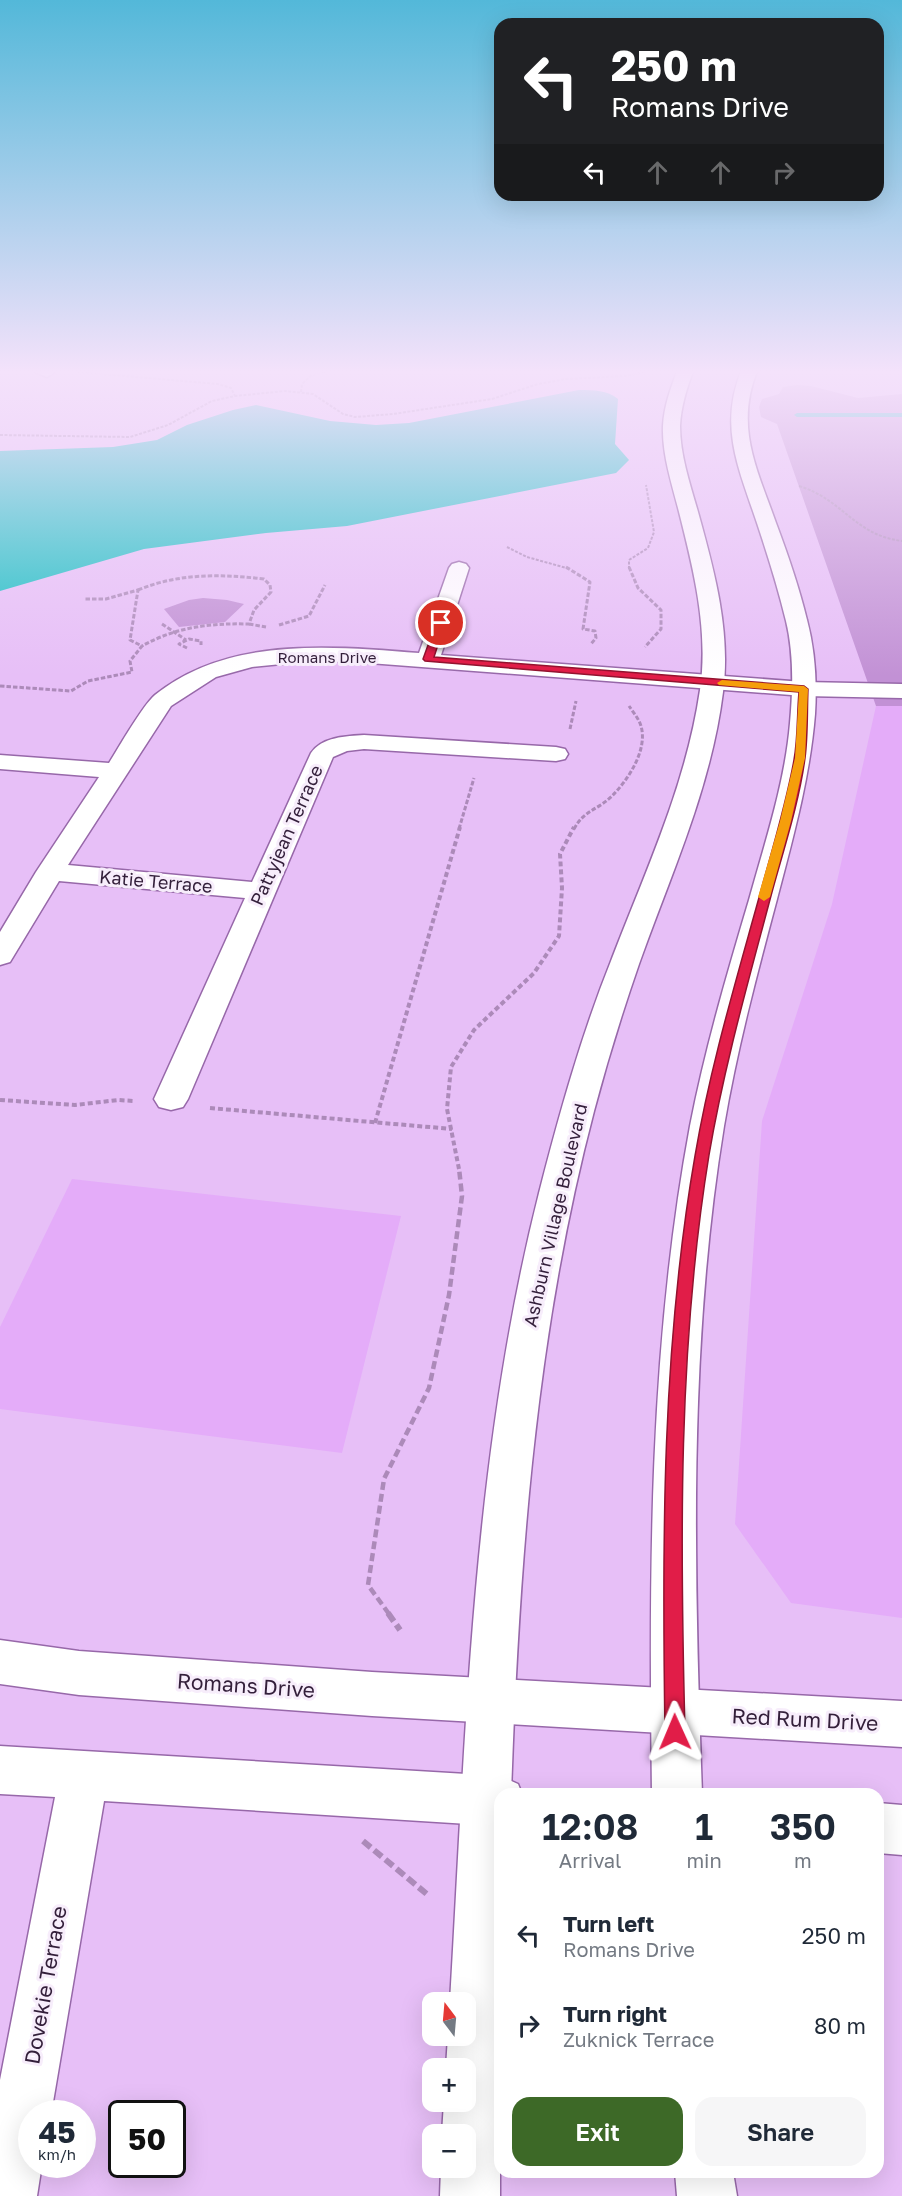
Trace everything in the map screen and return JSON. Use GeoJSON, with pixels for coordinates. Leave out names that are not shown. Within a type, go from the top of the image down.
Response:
{"type":"FeatureCollection","features":[{"type":"Feature","properties":{"kind":"main road","name":"Ashburn Village Boulevard"},"geometry":{"type":"LineString","coordinates":[[470,2196],[493,1800],[492,1700],[502,1547],[509,1478],[536,1284],[575,1118],[591,1063],[623,968],[685,804],[699,759],[714,682],[708,605],[689,511],[677,471]]}},
{"type":"Feature","properties":{"kind":"main road"},"geometry":{"type":"LineString","coordinates":[[677,1788],[672,1578],[677,1414],[685,1285],[702,1157],[721,1060],[786,821],[800,758],[804,689],[800,635],[783,573],[748,471]]}},
{"type":"Feature","properties":{"kind":"main road"},"geometry":{"type":"LineString","coordinates":[[428,659],[459,568]]}},
{"type":"Feature","properties":{"kind":"main road","name":"Romans Drive"},"geometry":{"type":"LineString","coordinates":[[0,956],[50,872],[162,702],[208,672],[250,660],[293,655],[356,655],[804,689],[902,691]]}},
{"type":"Feature","properties":{"kind":"main road","name":"Pattyjean Terrace"},"geometry":{"type":"LineString","coordinates":[[171,1099],[323,753],[342,744],[364,742],[562,745]]}},
{"type":"Feature","properties":{"kind":"main road"},"geometry":{"type":"LineString","coordinates":[[0,762],[116,771]]}},
{"type":"Feature","properties":{"kind":"main road","name":"Katie Terrace"},"geometry":{"type":"LineString","coordinates":[[50,872],[261,891]]}},
{"type":"Feature","properties":{"kind":"main road","name":"Romans Drive"},"geometry":{"type":"LineString","coordinates":[[0,1662],[78,1673],[372,1694],[492,1700]]}},
{"type":"Feature","properties":{"kind":"main road","name":"Red Rum Drive"},"geometry":{"type":"LineString","coordinates":[[492,1700],[902,1724]]}},
{"type":"Feature","properties":{"kind":"main road"},"geometry":{"type":"LineString","coordinates":[[0,1770],[493,1800]]}},
{"type":"Feature","properties":{"kind":"main road","name":"Dovekie Terrace"},"geometry":{"type":"LineString","coordinates":[[7,2196],[84,1775]]}},
{"type":"Feature","properties":{"kind":"main road"},"geometry":{"type":"LineString","coordinates":[[884,1828],[902,1830]]}},
{"type":"Feature","properties":{"kind":"main road"},"geometry":{"type":"LineString","coordinates":[[705,2178],[707,2196]]}},
{"type":"Feature","properties":{"kind":"path"},"geometry":{"type":"LineString","coordinates":[[638,653],[661,629],[661,610],[635,585],[628,573],[629,560],[648,548],[654,532],[646,488],[647,478]]}},
{"type":"Feature","properties":{"kind":"path"},"geometry":{"type":"LineString","coordinates":[[800,486],[824,493],[868,534],[878,538],[902,541]]}},
{"type":"Feature","properties":{"kind":"path"},"geometry":{"type":"LineString","coordinates":[[507,547],[517,554],[559,563],[581,573],[590,582],[583,629],[595,631],[596,638],[590,646]]}},
{"type":"Feature","properties":{"kind":"path"},"geometry":{"type":"LineString","coordinates":[[0,686],[71,691],[88,681],[132,672],[130,661],[142,646],[172,630],[204,625],[249,624],[249,617],[271,592],[270,585],[264,579],[218,576],[185,578],[147,585],[138,590],[106,599],[85,599]]}},
{"type":"Feature","properties":{"kind":"path"},"geometry":{"type":"LineString","coordinates":[[269,627],[309,616],[325,585]]}},
{"type":"Feature","properties":{"kind":"path"},"geometry":{"type":"LineString","coordinates":[[138,590],[130,640],[142,646]]}},
{"type":"Feature","properties":{"kind":"path"},"geometry":{"type":"LineString","coordinates":[[162,624],[186,640],[201,641],[202,644],[197,648],[201,650]]}},
{"type":"Feature","properties":{"kind":"path"},"geometry":{"type":"LineString","coordinates":[[186,640],[179,644],[181,647],[191,648]]}},
{"type":"Feature","properties":{"kind":"path"},"geometry":{"type":"LineString","coordinates":[[122,674],[135,677]]}},
{"type":"Feature","properties":{"kind":"path"},"geometry":{"type":"LineString","coordinates":[[562,745],[577,696]]}},
{"type":"Feature","properties":{"kind":"path"},"geometry":{"type":"LineString","coordinates":[[400,1630],[368,1585],[384,1479],[429,1388],[449,1295],[462,1196],[447,1109],[451,1066],[474,1030],[534,973],[559,936],[562,888],[560,854],[580,817],[611,796],[632,771],[642,746],[642,726],[626,700]]}},
{"type":"Feature","properties":{"kind":"path"},"geometry":{"type":"LineString","coordinates":[[375,1123],[474,776],[478,773]]}},
{"type":"Feature","properties":{"kind":"path"},"geometry":{"type":"LineString","coordinates":[[0,1100],[75,1106],[118,1100],[142,1102]]}},
{"type":"Feature","properties":{"kind":"path"},"geometry":{"type":"LineString","coordinates":[[201,1107],[452,1129]]}},
{"type":"Feature","properties":{"kind":"path"},"geometry":{"type":"LineString","coordinates":[[358,1836],[428,1895]]}},
{"type":"Feature","properties":{"kind":"shaded area"},"geometry":{"type":"Polygon","coordinates":[[[0,471],[618,471],[347,526],[266,533],[144,549],[0,591],[0,471]]]}},
{"type":"Feature","properties":{"kind":"shaded area"},"geometry":{"type":"Polygon","coordinates":[[[794,471],[902,471],[902,706],[876,706],[794,471]]]}},
{"type":"Feature","properties":{"kind":"shaded area"},"geometry":{"type":"Polygon","coordinates":[[[203,598],[244,604],[225,622],[179,627],[164,609],[189,600],[203,598]]]}},
{"type":"Feature","properties":{"kind":"shaded area"},"geometry":{"type":"Polygon","coordinates":[[[876,706],[902,706],[902,1618],[791,1603],[735,1524],[762,1121],[832,904],[876,706]]]}},
{"type":"Feature","properties":{"kind":"shaded area"},"geometry":{"type":"Polygon","coordinates":[[[72,1179],[401,1216],[342,1453],[0,1409],[0,1327],[72,1179]]]}},
{"type":"Feature","properties":{"kind":"slow traffic"},"geometry":{"type":"LineString","coordinates":[[722,683],[804,689],[800,758],[786,821],[764,897]]}},
{"type":"Feature","properties":{"kind":"route"},"geometry":{"type":"LineString","coordinates":[[441,623],[428,659],[804,689],[800,758],[786,821],[721,1060],[702,1157],[685,1285],[677,1414],[672,1578],[675,1732]]}}]}
